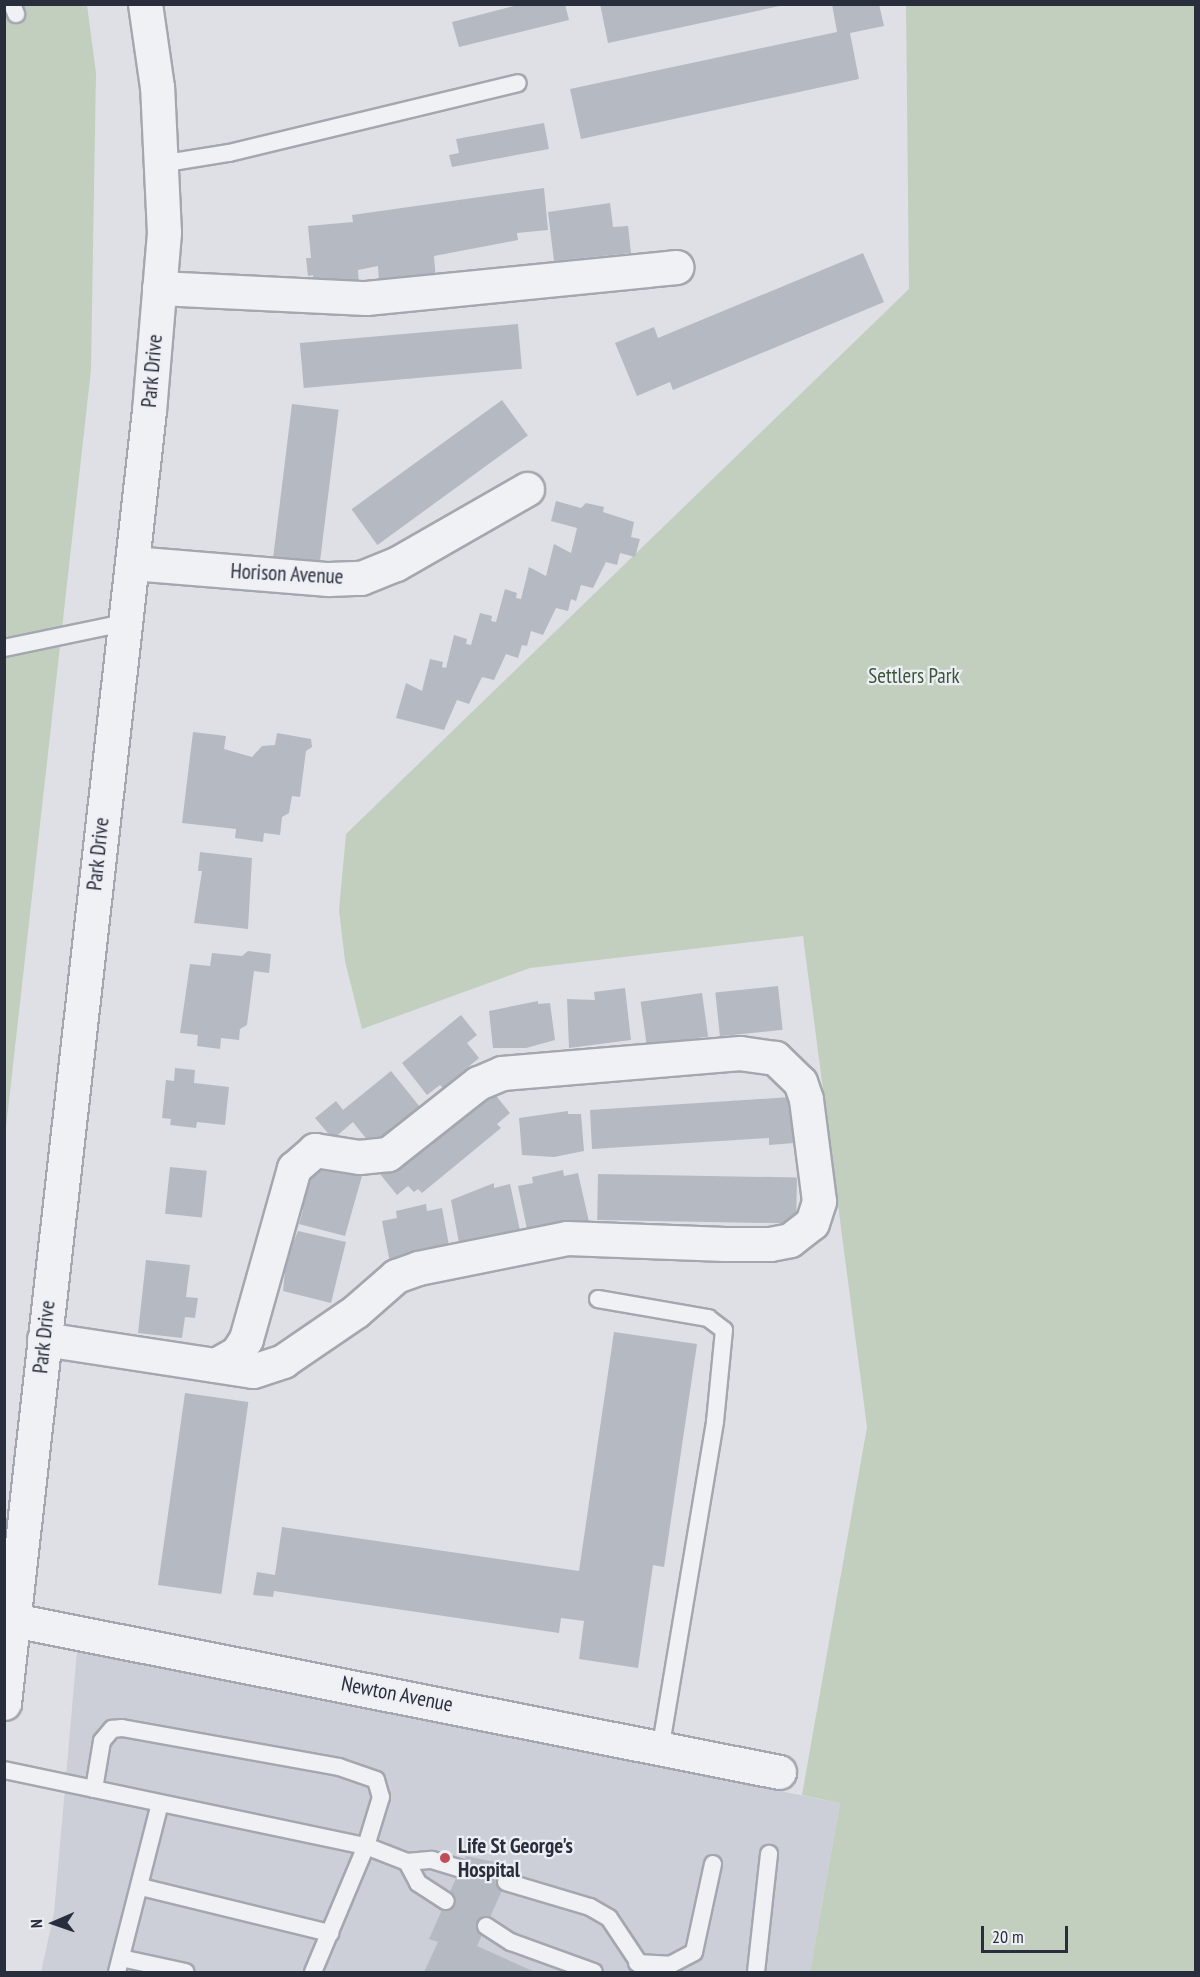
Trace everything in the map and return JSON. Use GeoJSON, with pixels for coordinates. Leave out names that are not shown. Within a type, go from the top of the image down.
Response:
{"type":"FeatureCollection","features":[{"type":"Feature","properties":{"kind":"street","name":"Park Drive"},"geometry":{"type":"LineString","coordinates":[[4,1703],[9,1619],[44,1339],[132,563],[164,233],[157,87],[145,4]]}},
{"type":"Feature","properties":{"kind":"street"},"geometry":{"type":"LineString","coordinates":[[159,288],[366,298],[676,267]]}},
{"type":"Feature","properties":{"kind":"street","name":"Horison Avenue"},"geometry":{"type":"LineString","coordinates":[[132,563],[328,579],[361,578],[396,564],[527,489]]}},
{"type":"Feature","properties":{"kind":"street"},"geometry":{"type":"LineString","coordinates":[[44,1339],[215,1365],[239,1372],[275,1366],[356,1311],[405,1271],[504,1248],[567,1238],[725,1244],[770,1244],[790,1240],[812,1223],[819,1201],[806,1099],[800,1082],[775,1058],[740,1053],[502,1073],[478,1083],[388,1154],[359,1157],[315,1150],[294,1168],[246,1339],[237,1353],[215,1365]]}},
{"type":"Feature","properties":{"kind":"street","name":"Newton Avenue"},"geometry":{"type":"LineString","coordinates":[[9,1619],[661,1746],[779,1772]]}},
{"type":"Feature","properties":{"kind":"lane"},"geometry":{"type":"LineString","coordinates":[[160,164],[229,153],[518,83]]}},
{"type":"Feature","properties":{"kind":"lane"},"geometry":{"type":"LineString","coordinates":[[4,648],[124,623]]}},
{"type":"Feature","properties":{"kind":"lane"},"geometry":{"type":"LineString","coordinates":[[598,1299],[708,1318],[724,1330],[715,1422],[661,1746]]}},
{"type":"Feature","properties":{"kind":"lane"},"geometry":{"type":"LineString","coordinates":[[94,1789],[102,1741],[112,1729],[339,1767],[366,1774],[381,1788],[366,1846],[313,1972]]}},
{"type":"Feature","properties":{"kind":"lane"},"geometry":{"type":"LineString","coordinates":[[4,1770],[366,1846],[407,1862],[432,1860],[460,1869]]}},
{"type":"Feature","properties":{"kind":"lane"},"geometry":{"type":"LineString","coordinates":[[160,1803],[141,1887],[119,1965],[186,1972]]}},
{"type":"Feature","properties":{"kind":"lane"},"geometry":{"type":"LineString","coordinates":[[756,1972],[769,1854]]}},
{"type":"Feature","properties":{"kind":"lane"},"geometry":{"type":"LineString","coordinates":[[407,1862],[418,1883],[446,1901]]}},
{"type":"Feature","properties":{"kind":"lane"},"geometry":{"type":"LineString","coordinates":[[506,1882],[590,1907],[609,1918],[641,1968],[680,1963],[694,1952],[713,1863]]}},
{"type":"Feature","properties":{"kind":"lane"},"geometry":{"type":"LineString","coordinates":[[141,1887],[330,1933]]}},
{"type":"Feature","properties":{"kind":"lane"},"geometry":{"type":"LineString","coordinates":[[486,1926],[511,1942],[594,1972]]}},
{"type":"Feature","properties":{"kind":"shaded area","name":"Life St George's Hospital"},"geometry":{"type":"Polygon","coordinates":[[[77,1651],[840,1803],[810,1972],[41,1972],[54,1913],[77,1651]]]}},
{"type":"Feature","properties":{"kind":"green space"},"geometry":{"type":"Polygon","coordinates":[[[5,5],[87,5],[96,73],[91,370],[5,1137],[5,5]]]}},
{"type":"Feature","properties":{"kind":"green space","name":"Settlers Park"},"geometry":{"type":"Polygon","coordinates":[[[906,5],[1195,5],[1195,1972],[810,1972],[840,1803],[802,1795],[867,1427],[803,936],[530,968],[362,1029],[345,961],[339,910],[346,834],[909,289],[906,5]]]}},
{"type":"Feature","properties":{"kind":"building"},"geometry":{"type":"Polygon","coordinates":[[[522,4],[565,4],[569,20],[459,47],[452,22],[522,4]]]}},
{"type":"Feature","properties":{"kind":"building"},"geometry":{"type":"Polygon","coordinates":[[[600,4],[780,4],[780,6],[608,43],[600,4]]]}},
{"type":"Feature","properties":{"kind":"building"},"geometry":{"type":"Polygon","coordinates":[[[832,4],[879,4],[884,26],[850,33],[859,79],[581,139],[570,89],[837,32],[832,4]]]}},
{"type":"Feature","properties":{"kind":"building"},"geometry":{"type":"Polygon","coordinates":[[[544,123],[549,149],[452,167],[449,155],[459,153],[456,139],[544,123]]]}},
{"type":"Feature","properties":{"kind":"building"},"geometry":{"type":"Polygon","coordinates":[[[544,188],[548,230],[517,233],[518,240],[434,256],[436,281],[379,283],[378,266],[358,270],[359,285],[314,289],[313,275],[308,276],[306,258],[311,258],[308,226],[353,222],[352,215],[544,188]]]}},
{"type":"Feature","properties":{"kind":"building"},"geometry":{"type":"Polygon","coordinates":[[[610,203],[613,227],[628,226],[631,253],[554,261],[548,212],[610,203]]]}},
{"type":"Feature","properties":{"kind":"building"},"geometry":{"type":"Polygon","coordinates":[[[863,253],[884,302],[673,390],[670,382],[637,396],[615,343],[654,327],[658,338],[863,253]]]}},
{"type":"Feature","properties":{"kind":"building"},"geometry":{"type":"Polygon","coordinates":[[[518,324],[522,369],[304,388],[300,343],[518,324]]]}},
{"type":"Feature","properties":{"kind":"building"},"geometry":{"type":"Polygon","coordinates":[[[502,400],[528,436],[377,545],[352,509],[502,400]]]}},
{"type":"Feature","properties":{"kind":"building"},"geometry":{"type":"Polygon","coordinates":[[[292,404],[339,410],[320,566],[273,560],[292,404]]]}},
{"type":"Feature","properties":{"kind":"building"},"geometry":{"type":"Polygon","coordinates":[[[556,501],[581,508],[586,503],[604,507],[603,512],[634,522],[631,537],[640,539],[635,557],[620,553],[617,565],[606,562],[593,588],[581,585],[576,601],[571,599],[568,611],[556,608],[543,635],[531,631],[527,646],[522,645],[518,658],[506,654],[494,680],[482,677],[469,704],[457,700],[444,730],[396,718],[406,683],[422,691],[430,659],[443,662],[442,667],[446,668],[454,635],[467,639],[466,644],[471,645],[480,613],[492,616],[491,621],[496,622],[505,589],[517,593],[516,598],[521,599],[529,567],[546,576],[554,544],[571,553],[577,528],[551,521],[556,501]]]}},
{"type":"Feature","properties":{"kind":"building"},"geometry":{"type":"Polygon","coordinates":[[[193,732],[226,736],[224,749],[252,757],[262,746],[275,745],[277,733],[311,739],[312,747],[306,751],[300,797],[292,796],[289,813],[282,817],[280,835],[264,833],[263,842],[235,838],[236,829],[182,823],[193,732]]]}},
{"type":"Feature","properties":{"kind":"building"},"geometry":{"type":"Polygon","coordinates":[[[200,852],[252,858],[248,929],[194,923],[202,871],[198,871],[200,852]]]}},
{"type":"Feature","properties":{"kind":"building"},"geometry":{"type":"Polygon","coordinates":[[[248,951],[271,954],[269,973],[254,971],[247,1025],[240,1029],[239,1040],[221,1038],[220,1049],[197,1046],[198,1035],[180,1033],[190,964],[210,966],[212,953],[242,956],[248,951]]]}},
{"type":"Feature","properties":{"kind":"building"},"geometry":{"type":"Polygon","coordinates":[[[778,986],[783,1030],[720,1036],[715,993],[778,986]]]}},
{"type":"Feature","properties":{"kind":"building"},"geometry":{"type":"Polygon","coordinates":[[[625,988],[631,1040],[569,1048],[567,999],[595,1000],[594,992],[625,988]]]}},
{"type":"Feature","properties":{"kind":"building"},"geometry":{"type":"Polygon","coordinates":[[[702,993],[708,1037],[647,1045],[641,1002],[702,993]]]}},
{"type":"Feature","properties":{"kind":"building"},"geometry":{"type":"Polygon","coordinates":[[[538,1001],[538,1004],[550,1003],[555,1040],[526,1048],[493,1048],[489,1011],[538,1001]]]}},
{"type":"Feature","properties":{"kind":"building"},"geometry":{"type":"Polygon","coordinates":[[[461,1015],[477,1035],[467,1043],[479,1058],[443,1088],[440,1085],[427,1095],[402,1063],[461,1015]]]}},
{"type":"Feature","properties":{"kind":"building"},"geometry":{"type":"Polygon","coordinates":[[[175,1068],[195,1070],[194,1083],[229,1087],[225,1125],[197,1122],[196,1128],[170,1125],[171,1119],[162,1118],[166,1080],[174,1081],[175,1068]]]}},
{"type":"Feature","properties":{"kind":"building"},"geometry":{"type":"Polygon","coordinates":[[[391,1071],[420,1107],[372,1146],[353,1122],[333,1139],[315,1118],[336,1101],[343,1110],[391,1071]]]}},
{"type":"Feature","properties":{"kind":"building"},"geometry":{"type":"Polygon","coordinates":[[[493,1092],[510,1113],[497,1124],[501,1128],[422,1193],[418,1189],[414,1192],[408,1186],[397,1195],[380,1174],[403,1159],[407,1163],[421,1152],[417,1147],[428,1139],[431,1143],[445,1132],[441,1128],[453,1119],[456,1123],[469,1112],[466,1108],[476,1100],[479,1104],[493,1092]]]}},
{"type":"Feature","properties":{"kind":"building"},"geometry":{"type":"Polygon","coordinates":[[[791,1097],[794,1143],[769,1145],[769,1138],[592,1149],[590,1110],[791,1097]]]}},
{"type":"Feature","properties":{"kind":"building"},"geometry":{"type":"Polygon","coordinates":[[[568,1111],[568,1114],[581,1114],[584,1151],[554,1157],[522,1155],[519,1118],[568,1111]]]}},
{"type":"Feature","properties":{"kind":"building"},"geometry":{"type":"Polygon","coordinates":[[[314,1164],[362,1176],[345,1236],[299,1224],[303,1210],[298,1208],[305,1177],[311,1179],[314,1164]]]}},
{"type":"Feature","properties":{"kind":"building"},"geometry":{"type":"Polygon","coordinates":[[[170,1167],[207,1171],[202,1218],[165,1214],[170,1167]]]}},
{"type":"Feature","properties":{"kind":"building"},"geometry":{"type":"Polygon","coordinates":[[[563,1170],[564,1176],[578,1173],[589,1222],[528,1234],[518,1186],[533,1183],[532,1177],[563,1170]]]}},
{"type":"Feature","properties":{"kind":"building"},"geometry":{"type":"Polygon","coordinates":[[[598,1174],[797,1177],[796,1223],[597,1220],[598,1174]]]}},
{"type":"Feature","properties":{"kind":"building"},"geometry":{"type":"Polygon","coordinates":[[[494,1183],[494,1188],[510,1184],[521,1235],[460,1248],[451,1200],[494,1183]]]}},
{"type":"Feature","properties":{"kind":"building"},"geometry":{"type":"Polygon","coordinates":[[[426,1204],[427,1211],[442,1208],[450,1251],[390,1263],[382,1221],[397,1218],[396,1211],[426,1204]]]}},
{"type":"Feature","properties":{"kind":"building"},"geometry":{"type":"Polygon","coordinates":[[[298,1231],[346,1242],[331,1303],[283,1291],[286,1259],[298,1231]]]}},
{"type":"Feature","properties":{"kind":"building"},"geometry":{"type":"Polygon","coordinates":[[[146,1260],[190,1265],[186,1297],[198,1298],[195,1318],[185,1317],[182,1338],[138,1333],[146,1260]]]}},
{"type":"Feature","properties":{"kind":"building"},"geometry":{"type":"Polygon","coordinates":[[[614,1332],[697,1344],[664,1567],[653,1565],[638,1668],[579,1659],[584,1621],[561,1618],[559,1633],[274,1591],[273,1597],[253,1595],[257,1572],[275,1575],[282,1527],[579,1571],[614,1332]]]}},
{"type":"Feature","properties":{"kind":"building"},"geometry":{"type":"Polygon","coordinates":[[[185,1393],[248,1402],[221,1594],[158,1585],[185,1393]]]}},
{"type":"Feature","properties":{"kind":"building"},"geometry":{"type":"Polygon","coordinates":[[[466,1856],[513,1866],[477,1946],[535,1972],[424,1972],[438,1942],[429,1939],[466,1856]]]}},
{"type":"Feature","properties":{"kind":"place","name":"Life St George's Hospital"},"geometry":{"type":"Point","coordinates":[445,1858]}}]}
